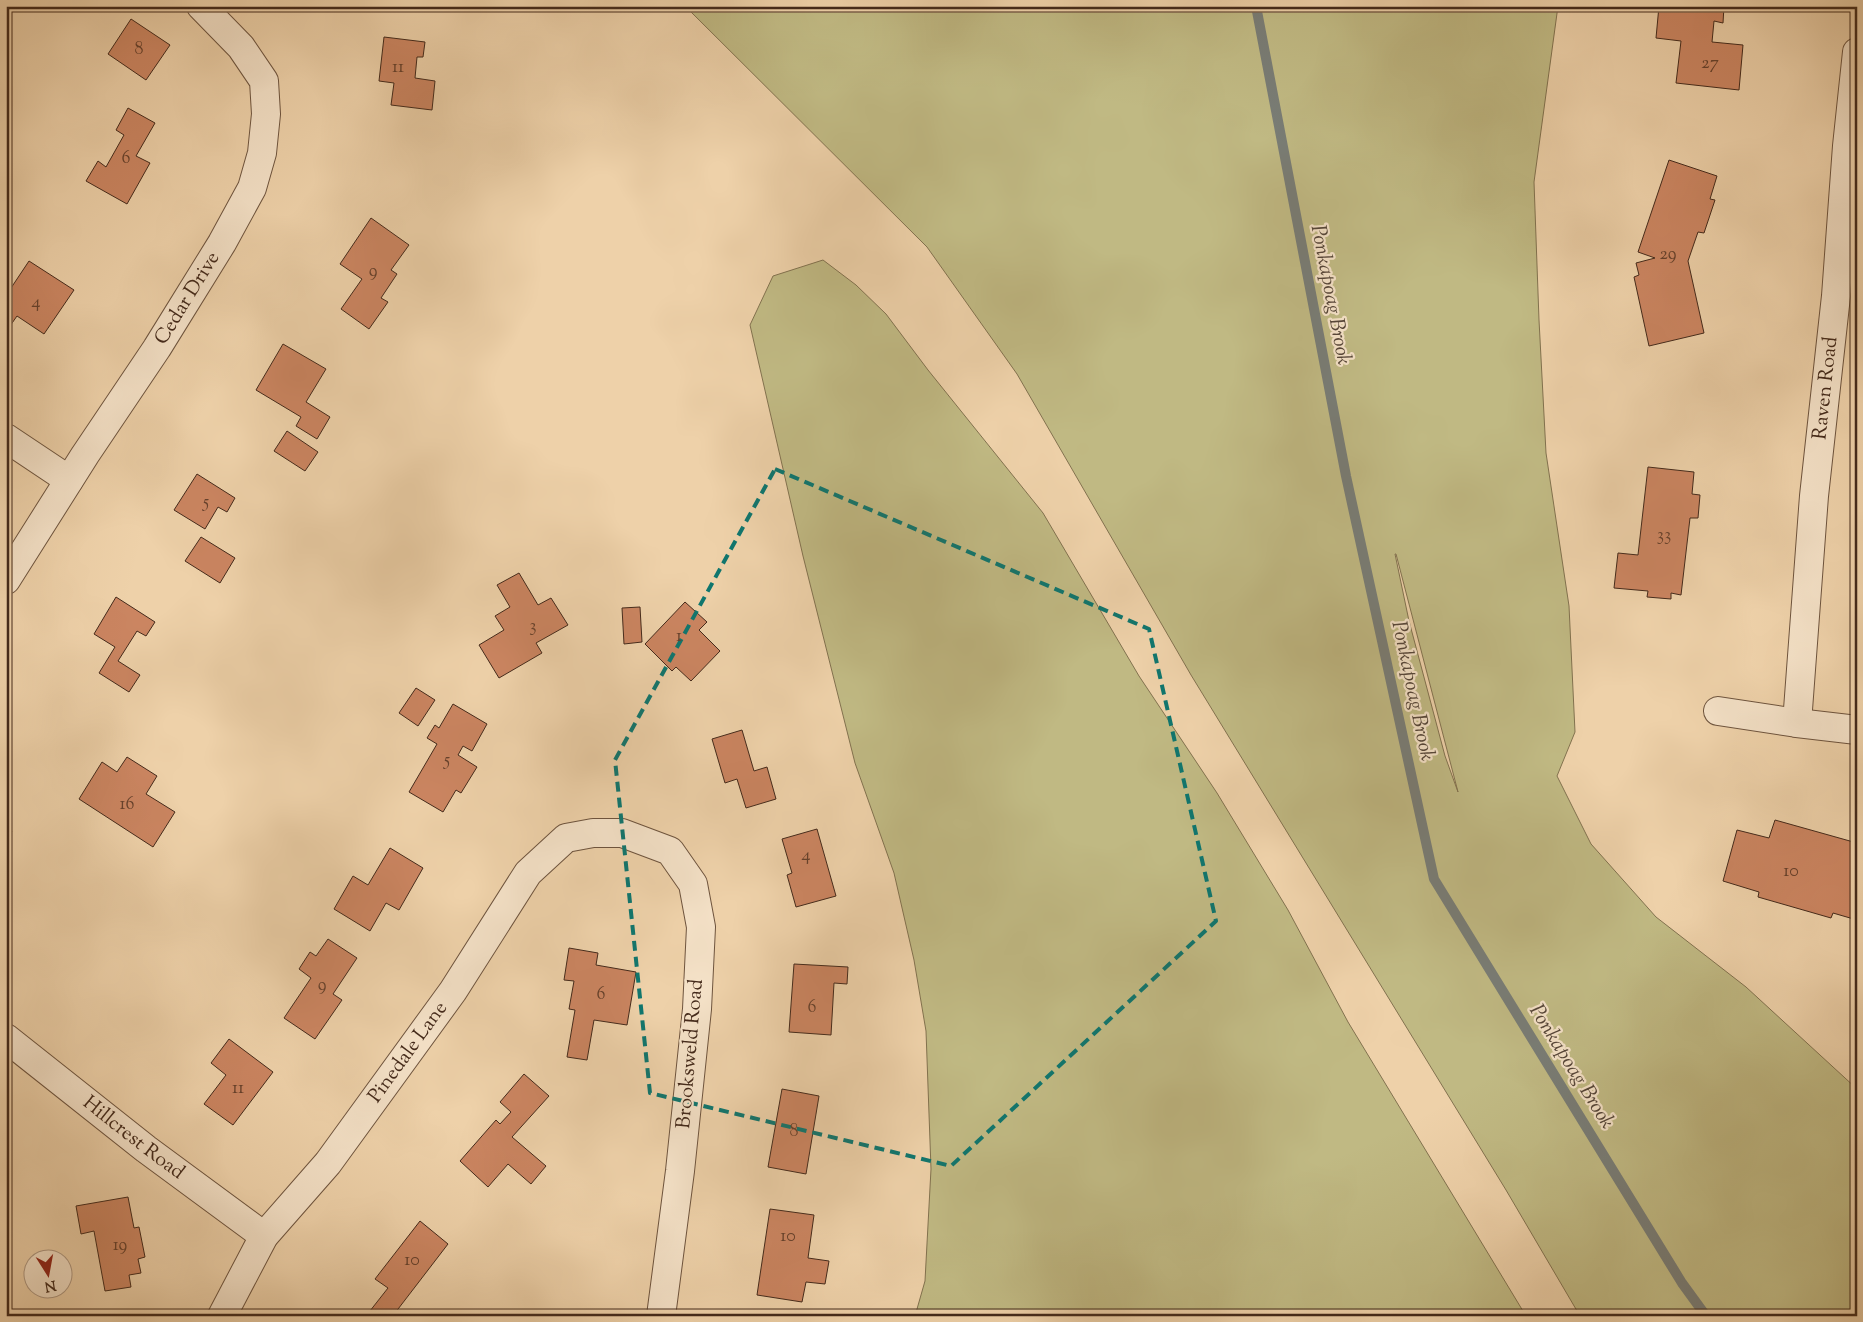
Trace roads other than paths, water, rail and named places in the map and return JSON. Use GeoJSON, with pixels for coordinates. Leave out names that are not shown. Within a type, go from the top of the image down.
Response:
{"type":"FeatureCollection","features":[{"type":"Feature","properties":{"kind":"street","name":"Cedar Drive"},"geometry":{"type":"LineString","coordinates":[[6,580],[69,480],[157,348],[222,242],[252,188],[262,153],[266,114],[264,81],[241,47],[201,6]]}},
{"type":"Feature","properties":{"kind":"street","name":"Raven Road"},"geometry":{"type":"LineString","coordinates":[[1797,723],[1814,496],[1836,296],[1847,146],[1857,52]]}},
{"type":"Feature","properties":{"kind":"street"},"geometry":{"type":"LineString","coordinates":[[6,438],[69,480]]}},
{"type":"Feature","properties":{"kind":"street"},"geometry":{"type":"LineString","coordinates":[[1718,711],[1857,730]]}},
{"type":"Feature","properties":{"kind":"street","name":"Pinedale Lane"},"geometry":{"type":"LineString","coordinates":[[222,1316],[264,1236],[328,1163],[442,1007],[528,873],[566,838],[593,833],[622,832]]}},
{"type":"Feature","properties":{"kind":"street","name":"Brooksweld Road"},"geometry":{"type":"LineString","coordinates":[[622,832],[670,850],[693,884],[701,927],[697,1010],[680,1172],[661,1316]]}},
{"type":"Feature","properties":{"kind":"street","name":"Hillcrest Road"},"geometry":{"type":"LineString","coordinates":[[6,1038],[146,1149],[264,1236]]}},
{"type":"Feature","properties":{"kind":"waterway","name":"Ponkapoag Brook"},"geometry":{"type":"LineString","coordinates":[[1256,6],[1346,476],[1434,879],[1682,1283],[1706,1316]]}}]}
